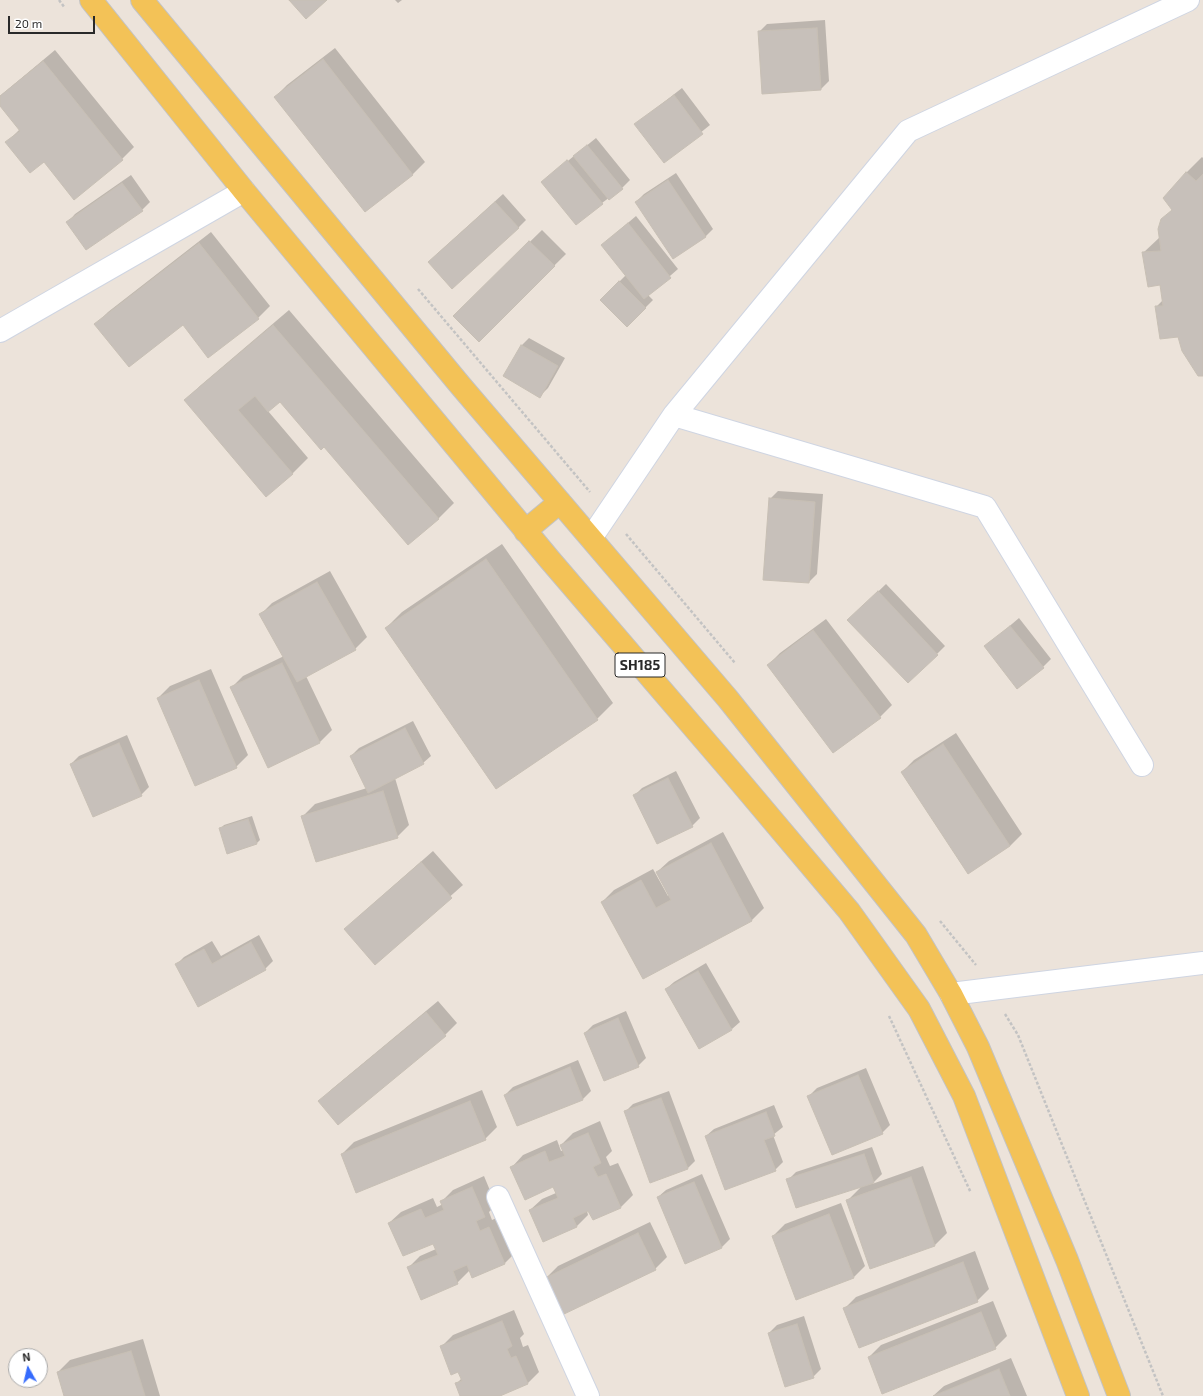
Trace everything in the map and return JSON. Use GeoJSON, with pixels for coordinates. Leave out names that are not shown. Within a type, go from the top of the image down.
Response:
{"type":"FeatureCollection","features":[{"type":"Feature","properties":{"kind":"main road","name":"SH185"},"geometry":{"type":"LineString","coordinates":[[91,0],[244,191],[525,531],[849,911],[919,1009],[964,1096],[1078,1396]]}},
{"type":"Feature","properties":{"kind":"main road","name":"SH185"},"geometry":{"type":"LineString","coordinates":[[148,2],[460,385],[728,698],[874,880],[916,935],[951,994],[978,1047],[1049,1216],[1119,1396]]}},
{"type":"Feature","properties":{"kind":"main road"},"geometry":{"type":"LineString","coordinates":[[525,531],[560,502]]}},
{"type":"Feature","properties":{"kind":"street"},"geometry":{"type":"LineString","coordinates":[[591,538],[674,415],[908,131],[1188,0]]}},
{"type":"Feature","properties":{"kind":"street"},"geometry":{"type":"LineString","coordinates":[[0,331],[244,191]]}},
{"type":"Feature","properties":{"kind":"street"},"geometry":{"type":"LineString","coordinates":[[674,415],[985,507],[1142,766]]}},
{"type":"Feature","properties":{"kind":"street"},"geometry":{"type":"LineString","coordinates":[[951,994],[1203,963]]}},
{"type":"Feature","properties":{"kind":"street"},"geometry":{"type":"LineString","coordinates":[[498,1197],[588,1396]]}},
{"type":"Feature","properties":{"kind":"path"},"geometry":{"type":"LineString","coordinates":[[59,0],[68,12]]}},
{"type":"Feature","properties":{"kind":"path"},"geometry":{"type":"LineString","coordinates":[[887,1010],[972,1195]]}},
{"type":"Feature","properties":{"kind":"building"},"geometry":{"type":"Polygon","coordinates":[[[289,0],[327,0],[306,19],[289,0]]]}},
{"type":"Feature","properties":{"kind":"building"},"geometry":{"type":"Polygon","coordinates":[[[817,28],[821,90],[762,94],[758,31],[817,28]]]}},
{"type":"Feature","properties":{"kind":"building"},"geometry":{"type":"Polygon","coordinates":[[[323,59],[413,175],[365,212],[274,97],[323,59]]]}},
{"type":"Feature","properties":{"kind":"building"},"geometry":{"type":"Polygon","coordinates":[[[43,61],[123,160],[74,200],[44,162],[30,173],[5,142],[20,131],[0,106],[0,96],[43,61]]]}},
{"type":"Feature","properties":{"kind":"building"},"geometry":{"type":"Polygon","coordinates":[[[674,95],[703,134],[664,163],[634,124],[674,95]]]}},
{"type":"Feature","properties":{"kind":"building"},"geometry":{"type":"Polygon","coordinates":[[[587,145],[623,189],[609,200],[573,156],[587,145]]]}},
{"type":"Feature","properties":{"kind":"building"},"geometry":{"type":"Polygon","coordinates":[[[567,160],[603,204],[576,225],[541,182],[567,160]]]}},
{"type":"Feature","properties":{"kind":"building"},"geometry":{"type":"Polygon","coordinates":[[[1186,172],[1196,181],[1203,174],[1203,376],[1198,376],[1182,351],[1178,337],[1160,339],[1155,306],[1163,306],[1160,285],[1148,287],[1142,252],[1161,251],[1158,229],[1161,219],[1172,210],[1163,198],[1186,172]]]}},
{"type":"Feature","properties":{"kind":"building"},"geometry":{"type":"Polygon","coordinates":[[[668,180],[706,237],[673,259],[635,202],[668,180]]]}},
{"type":"Feature","properties":{"kind":"building"},"geometry":{"type":"Polygon","coordinates":[[[122,183],[143,211],[86,250],[66,222],[122,183]]]}},
{"type":"Feature","properties":{"kind":"building"},"geometry":{"type":"Polygon","coordinates":[[[495,202],[519,228],[452,289],[428,262],[495,202]]]}},
{"type":"Feature","properties":{"kind":"building"},"geometry":{"type":"Polygon","coordinates":[[[628,223],[671,278],[644,299],[601,245],[628,223]]]}},
{"type":"Feature","properties":{"kind":"building"},"geometry":{"type":"Polygon","coordinates":[[[529,241],[555,266],[479,342],[453,316],[529,241]]]}},
{"type":"Feature","properties":{"kind":"building"},"geometry":{"type":"Polygon","coordinates":[[[199,243],[259,319],[208,358],[183,325],[129,367],[94,324],[199,243]]]}},
{"type":"Feature","properties":{"kind":"building"},"geometry":{"type":"Polygon","coordinates":[[[619,281],[646,308],[627,327],[600,300],[619,281]]]}},
{"type":"Feature","properties":{"kind":"building"},"geometry":{"type":"Polygon","coordinates":[[[273,325],[439,519],[408,545],[324,447],[321,450],[280,402],[268,412],[255,396],[238,410],[293,474],[266,497],[184,400],[273,325]]]}},
{"type":"Feature","properties":{"kind":"building"},"geometry":{"type":"Polygon","coordinates":[[[521,345],[558,366],[540,398],[503,376],[521,345]]]}},
{"type":"Feature","properties":{"kind":"building"},"geometry":{"type":"Polygon","coordinates":[[[769,498],[815,502],[809,583],[763,580],[769,498]]]}},
{"type":"Feature","properties":{"kind":"building"},"geometry":{"type":"Polygon","coordinates":[[[486,559],[598,720],[496,789],[385,628],[486,559]]]}},
{"type":"Feature","properties":{"kind":"building"},"geometry":{"type":"Polygon","coordinates":[[[317,582],[356,650],[297,682],[259,614],[317,582]]]}},
{"type":"Feature","properties":{"kind":"building"},"geometry":{"type":"Polygon","coordinates":[[[878,591],[938,655],[908,683],[847,620],[878,591]]]}},
{"type":"Feature","properties":{"kind":"building"},"geometry":{"type":"Polygon","coordinates":[[[1010,626],[1044,668],[1017,689],[984,646],[1010,626]]]}},
{"type":"Feature","properties":{"kind":"building"},"geometry":{"type":"Polygon","coordinates":[[[813,630],[881,718],[833,753],[767,665],[813,630]]]}},
{"type":"Feature","properties":{"kind":"building"},"geometry":{"type":"Polygon","coordinates":[[[282,663],[320,743],[268,768],[230,687],[282,663]]]}},
{"type":"Feature","properties":{"kind":"building"},"geometry":{"type":"Polygon","coordinates":[[[199,680],[237,768],[195,786],[157,698],[199,680]]]}},
{"type":"Feature","properties":{"kind":"building"},"geometry":{"type":"Polygon","coordinates":[[[405,728],[424,764],[368,793],[350,756],[405,728]]]}},
{"type":"Feature","properties":{"kind":"building"},"geometry":{"type":"Polygon","coordinates":[[[119,743],[142,796],[93,817],[70,764],[119,743]]]}},
{"type":"Feature","properties":{"kind":"building"},"geometry":{"type":"Polygon","coordinates":[[[943,744],[1010,846],[968,874],[901,772],[943,744]]]}},
{"type":"Feature","properties":{"kind":"building"},"geometry":{"type":"Polygon","coordinates":[[[668,778],[693,827],[657,844],[633,795],[668,778]]]}},
{"type":"Feature","properties":{"kind":"building"},"geometry":{"type":"Polygon","coordinates":[[[383,791],[398,838],[316,862],[301,816],[383,791]]]}},
{"type":"Feature","properties":{"kind":"building"},"geometry":{"type":"Polygon","coordinates":[[[248,819],[257,844],[227,854],[219,828],[248,819]]]}},
{"type":"Feature","properties":{"kind":"building"},"geometry":{"type":"Polygon","coordinates":[[[711,843],[752,921],[643,979],[601,902],[641,880],[656,908],[671,900],[656,872],[711,843]]]}},
{"type":"Feature","properties":{"kind":"building"},"geometry":{"type":"Polygon","coordinates":[[[421,862],[452,898],[375,965],[344,929],[421,862]]]}},
{"type":"Feature","properties":{"kind":"building"},"geometry":{"type":"Polygon","coordinates":[[[251,942],[266,970],[198,1007],[175,964],[204,949],[212,964],[251,942]]]}},
{"type":"Feature","properties":{"kind":"building"},"geometry":{"type":"Polygon","coordinates":[[[698,971],[732,1030],[699,1049],[665,989],[698,971]]]}},
{"type":"Feature","properties":{"kind":"building"},"geometry":{"type":"Polygon","coordinates":[[[426,1012],[446,1036],[338,1125],[318,1101],[426,1012]]]}},
{"type":"Feature","properties":{"kind":"building"},"geometry":{"type":"Polygon","coordinates":[[[618,1018],[639,1067],[604,1081],[584,1033],[618,1018]]]}},
{"type":"Feature","properties":{"kind":"building"},"geometry":{"type":"Polygon","coordinates":[[[570,1067],[583,1100],[517,1126],[504,1095],[570,1067]]]}},
{"type":"Feature","properties":{"kind":"building"},"geometry":{"type":"Polygon","coordinates":[[[858,1075],[883,1134],[832,1155],[807,1096],[858,1075]]]}},
{"type":"Feature","properties":{"kind":"building"},"geometry":{"type":"Polygon","coordinates":[[[661,1098],[688,1169],[650,1183],[624,1111],[661,1098]]]}},
{"type":"Feature","properties":{"kind":"building"},"geometry":{"type":"Polygon","coordinates":[[[470,1101],[486,1140],[356,1193],[341,1154],[470,1101]]]}},
{"type":"Feature","properties":{"kind":"building"},"geometry":{"type":"Polygon","coordinates":[[[766,1112],[775,1136],[764,1140],[776,1171],[725,1190],[705,1136],[766,1112]]]}},
{"type":"Feature","properties":{"kind":"building"},"geometry":{"type":"Polygon","coordinates":[[[588,1133],[601,1163],[593,1167],[598,1177],[606,1174],[621,1208],[593,1220],[588,1211],[573,1218],[577,1227],[543,1242],[529,1210],[558,1198],[553,1187],[525,1200],[510,1167],[545,1151],[549,1162],[565,1156],[560,1145],[588,1133]]]}},
{"type":"Feature","properties":{"kind":"building"},"geometry":{"type":"Polygon","coordinates":[[[864,1154],[874,1183],[796,1208],[786,1179],[864,1154]]]}},
{"type":"Feature","properties":{"kind":"building"},"geometry":{"type":"Polygon","coordinates":[[[911,1177],[935,1246],[870,1269],[846,1200],[911,1177]]]}},
{"type":"Feature","properties":{"kind":"building"},"geometry":{"type":"Polygon","coordinates":[[[694,1182],[722,1248],[685,1264],[657,1197],[694,1182]]]}},
{"type":"Feature","properties":{"kind":"building"},"geometry":{"type":"Polygon","coordinates":[[[472,1187],[485,1217],[476,1221],[480,1231],[489,1227],[505,1264],[472,1278],[467,1265],[453,1271],[458,1284],[421,1300],[407,1267],[438,1255],[433,1244],[403,1256],[388,1223],[421,1209],[425,1218],[444,1210],[440,1201],[472,1187]]]}},
{"type":"Feature","properties":{"kind":"building"},"geometry":{"type":"Polygon","coordinates":[[[829,1214],[854,1278],[796,1300],[772,1236],[829,1214]]]}},
{"type":"Feature","properties":{"kind":"building"},"geometry":{"type":"Polygon","coordinates":[[[638,1233],[656,1270],[562,1315],[545,1278],[638,1233]]]}},
{"type":"Feature","properties":{"kind":"building"},"geometry":{"type":"Polygon","coordinates":[[[963,1262],[978,1302],[859,1348],[843,1308],[963,1262]]]}},
{"type":"Feature","properties":{"kind":"building"},"geometry":{"type":"Polygon","coordinates":[[[981,1312],[996,1349],[882,1394],[868,1357],[981,1312]]]}},
{"type":"Feature","properties":{"kind":"building"},"geometry":{"type":"Polygon","coordinates":[[[502,1321],[512,1346],[507,1349],[511,1358],[516,1356],[528,1384],[500,1396],[460,1396],[455,1383],[462,1381],[458,1372],[451,1375],[440,1346],[502,1321]]]}},
{"type":"Feature","properties":{"kind":"building"},"geometry":{"type":"Polygon","coordinates":[[[797,1324],[814,1378],[785,1387],[768,1333],[797,1324]]]}},
{"type":"Feature","properties":{"kind":"building"},"geometry":{"type":"Polygon","coordinates":[[[131,1351],[145,1396],[64,1396],[57,1372],[131,1351]]]}},
{"type":"Feature","properties":{"kind":"building"},"geometry":{"type":"Polygon","coordinates":[[[999,1369],[1010,1396],[933,1396],[999,1369]]]}}]}
